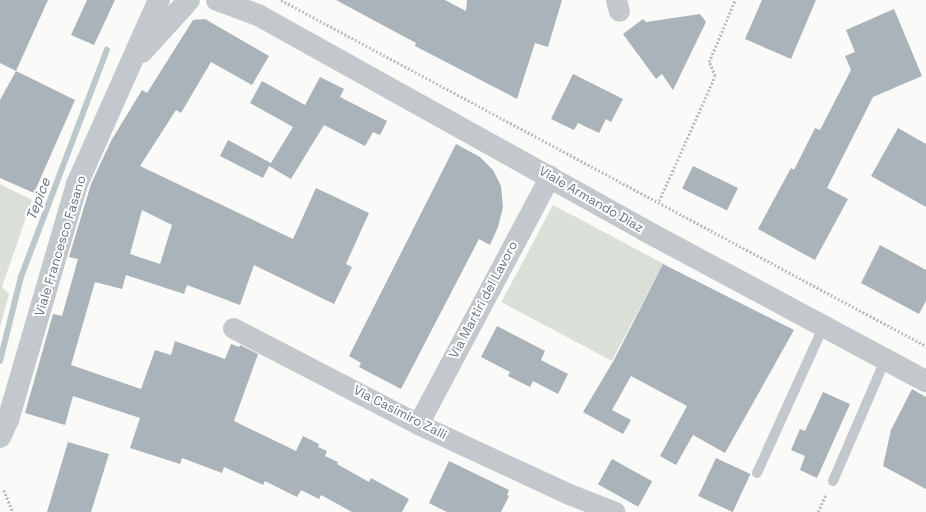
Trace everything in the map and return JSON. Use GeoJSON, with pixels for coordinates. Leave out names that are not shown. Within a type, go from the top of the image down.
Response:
{"type":"FeatureCollection","features":[{"type":"Feature","properties":{"kind":"street","name":"Viale Francesco Fasano"},"geometry":{"type":"LineString","coordinates":[[0,438],[11,413],[77,184],[134,60],[159,0]]}},
{"type":"Feature","properties":{"kind":"street","name":"Viale Francesco Fasano"},"geometry":{"type":"LineString","coordinates":[[134,60],[189,0]]}},
{"type":"Feature","properties":{"kind":"street"},"geometry":{"type":"LineString","coordinates":[[189,0],[204,0]]}},
{"type":"Feature","properties":{"kind":"street","name":"Viale Armando Diaz"},"geometry":{"type":"LineString","coordinates":[[218,0],[253,7],[644,230],[886,358],[926,381]]}},
{"type":"Feature","properties":{"kind":"street","name":"Via Martiri del Lavoro"},"geometry":{"type":"LineString","coordinates":[[418,424],[550,176]]}},
{"type":"Feature","properties":{"kind":"street","name":"Via Casimiro Zalli"},"geometry":{"type":"LineString","coordinates":[[233,328],[418,424],[569,494],[614,512]]}},
{"type":"Feature","properties":{"kind":"lane"},"geometry":{"type":"LineString","coordinates":[[757,473],[824,325]]}},
{"type":"Feature","properties":{"kind":"lane"},"geometry":{"type":"LineString","coordinates":[[833,481],[886,358]]}},
{"type":"Feature","properties":{"kind":"path"},"geometry":{"type":"LineString","coordinates":[[281,0],[659,201],[926,346]]}},
{"type":"Feature","properties":{"kind":"path"},"geometry":{"type":"LineString","coordinates":[[659,201],[715,76],[708,62],[735,0]]}},
{"type":"Feature","properties":{"kind":"path"},"geometry":{"type":"LineString","coordinates":[[818,512],[833,481]]}},
{"type":"Feature","properties":{"kind":"path"},"geometry":{"type":"LineString","coordinates":[[4,490],[13,512]]}},
{"type":"Feature","properties":{"kind":"shaded area"},"geometry":{"type":"Polygon","coordinates":[[[0,184],[32,200],[2,287],[9,294],[0,327],[0,184]]]}},
{"type":"Feature","properties":{"kind":"shaded area"},"geometry":{"type":"Polygon","coordinates":[[[553,205],[663,264],[612,361],[501,302],[553,205]]]}},
{"type":"Feature","properties":{"kind":"building"},"geometry":{"type":"Polygon","coordinates":[[[0,0],[48,0],[16,71],[0,63],[0,0]]]}},
{"type":"Feature","properties":{"kind":"building"},"geometry":{"type":"Polygon","coordinates":[[[87,0],[115,0],[94,45],[71,35],[87,0]]]}},
{"type":"Feature","properties":{"kind":"building"},"geometry":{"type":"Polygon","coordinates":[[[336,0],[445,0],[466,11],[467,0],[562,0],[548,47],[535,43],[517,99],[415,46],[416,43],[336,0]]]}},
{"type":"Feature","properties":{"kind":"building"},"geometry":{"type":"Polygon","coordinates":[[[762,0],[816,0],[791,59],[745,39],[762,0]]]}},
{"type":"Feature","properties":{"kind":"building"},"geometry":{"type":"Polygon","coordinates":[[[894,9],[922,76],[873,97],[827,188],[848,199],[815,260],[758,229],[791,168],[794,170],[815,128],[820,130],[851,70],[845,56],[855,52],[846,30],[894,9]]]}},
{"type":"Feature","properties":{"kind":"building"},"geometry":{"type":"Polygon","coordinates":[[[700,14],[706,22],[673,90],[662,74],[656,79],[623,34],[643,19],[646,22],[700,14]]]}},
{"type":"Feature","properties":{"kind":"building"},"geometry":{"type":"Polygon","coordinates":[[[205,19],[269,56],[252,85],[211,62],[181,113],[176,110],[140,166],[293,239],[316,188],[369,213],[346,264],[352,267],[334,304],[254,265],[240,305],[187,285],[184,294],[126,275],[122,289],[95,282],[71,365],[141,389],[155,350],[171,355],[175,341],[225,359],[231,344],[239,347],[240,345],[258,354],[234,421],[296,451],[303,436],[319,444],[318,447],[327,451],[325,456],[338,462],[337,464],[369,482],[371,478],[409,499],[402,512],[352,512],[321,495],[319,499],[301,490],[297,497],[265,481],[263,485],[224,467],[222,473],[182,458],[180,464],[130,448],[140,418],[73,396],[65,425],[25,413],[53,314],[62,316],[78,259],[69,257],[91,184],[111,141],[142,90],[147,93],[193,20],[205,19]],[[142,210],[130,254],[160,264],[172,225],[142,210]]]}},
{"type":"Feature","properties":{"kind":"building"},"geometry":{"type":"Polygon","coordinates":[[[16,71],[75,100],[34,193],[0,178],[0,100],[16,71]]]}},
{"type":"Feature","properties":{"kind":"building"},"geometry":{"type":"Polygon","coordinates":[[[573,74],[623,99],[611,122],[606,119],[599,133],[578,123],[574,130],[551,119],[573,74]]]}},
{"type":"Feature","properties":{"kind":"building"},"geometry":{"type":"Polygon","coordinates":[[[320,77],[344,89],[340,97],[387,121],[380,135],[373,132],[365,146],[324,125],[291,179],[269,166],[263,178],[220,156],[228,140],[271,163],[293,127],[250,103],[262,81],[305,105],[320,77]]]}},
{"type":"Feature","properties":{"kind":"building"},"geometry":{"type":"Polygon","coordinates":[[[898,128],[926,144],[926,207],[871,176],[898,128]]]}},
{"type":"Feature","properties":{"kind":"building"},"geometry":{"type":"Polygon","coordinates":[[[456,144],[480,157],[493,170],[501,186],[503,207],[498,227],[490,245],[479,239],[401,389],[359,367],[361,363],[349,356],[456,144]]]}},
{"type":"Feature","properties":{"kind":"building"},"geometry":{"type":"Polygon","coordinates":[[[693,166],[738,188],[727,210],[682,188],[693,166]]]}},
{"type":"Feature","properties":{"kind":"building"},"geometry":{"type":"Polygon","coordinates":[[[880,245],[926,270],[926,301],[919,314],[861,283],[880,245]]]}},
{"type":"Feature","properties":{"kind":"building"},"geometry":{"type":"Polygon","coordinates":[[[663,264],[794,330],[725,453],[693,435],[676,465],[660,456],[687,406],[631,376],[612,410],[631,420],[623,434],[583,412],[614,360],[663,264]]]}},
{"type":"Feature","properties":{"kind":"building"},"geometry":{"type":"Polygon","coordinates":[[[497,326],[545,351],[541,360],[568,374],[558,394],[533,381],[530,387],[508,376],[510,372],[481,357],[497,326]]]}},
{"type":"Feature","properties":{"kind":"building"},"geometry":{"type":"Polygon","coordinates":[[[912,389],[926,397],[926,489],[883,466],[891,430],[912,389]]]}},
{"type":"Feature","properties":{"kind":"building"},"geometry":{"type":"Polygon","coordinates":[[[823,392],[850,404],[817,478],[800,470],[805,456],[791,450],[800,429],[805,431],[823,392]]]}},
{"type":"Feature","properties":{"kind":"building"},"geometry":{"type":"Polygon","coordinates":[[[68,442],[109,454],[91,512],[47,512],[68,442]]]}},
{"type":"Feature","properties":{"kind":"building"},"geometry":{"type":"Polygon","coordinates":[[[716,458],[750,474],[733,512],[698,496],[716,458]]]}},
{"type":"Feature","properties":{"kind":"building"},"geometry":{"type":"Polygon","coordinates":[[[612,459],[652,481],[638,507],[598,484],[612,459]]]}},
{"type":"Feature","properties":{"kind":"building"},"geometry":{"type":"Polygon","coordinates":[[[449,461],[509,490],[507,495],[509,496],[501,512],[447,512],[429,503],[449,461]]]}},
{"type":"Feature","properties":{"kind":"waterway","name":"Tepice"},"geometry":{"type":"LineString","coordinates":[[0,361],[21,277],[107,50]]}}]}
